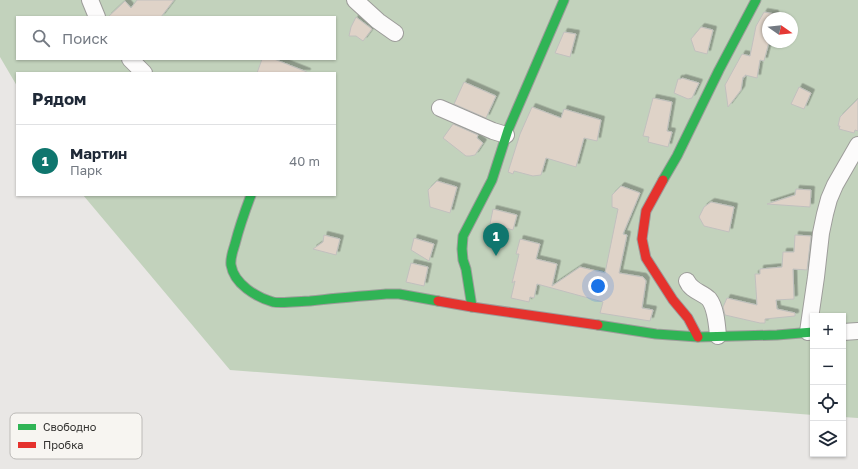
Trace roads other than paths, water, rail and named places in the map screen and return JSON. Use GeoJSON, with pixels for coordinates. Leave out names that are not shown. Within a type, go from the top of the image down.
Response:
{"type":"FeatureCollection","features":[{"type":"Feature","properties":{"kind":"street"},"geometry":{"type":"LineString","coordinates":[[90,0],[97,16]]}},
{"type":"Feature","properties":{"kind":"street"},"geometry":{"type":"LineString","coordinates":[[355,0],[378,21],[395,33]]}},
{"type":"Feature","properties":{"kind":"street"},"geometry":{"type":"LineString","coordinates":[[472,307],[466,269],[463,260],[463,236],[492,180],[506,135],[564,0]]}},
{"type":"Feature","properties":{"kind":"street"},"geometry":{"type":"LineString","coordinates":[[698,337],[688,318],[673,300],[646,258],[642,239],[646,211],[677,156],[718,70],[756,0]]}},
{"type":"Feature","properties":{"kind":"street"},"geometry":{"type":"LineString","coordinates":[[131,60],[143,72]]}},
{"type":"Feature","properties":{"kind":"street"},"geometry":{"type":"LineString","coordinates":[[440,108],[493,131],[506,135]]}},
{"type":"Feature","properties":{"kind":"street"},"geometry":{"type":"LineString","coordinates":[[813,313],[821,233],[829,199],[858,145]]}},
{"type":"Feature","properties":{"kind":"street"},"geometry":{"type":"LineString","coordinates":[[251,196],[238,232],[231,257],[231,266],[238,280],[246,289],[274,302],[293,302],[399,294],[472,307],[649,333],[698,337],[777,335],[810,332]]}},
{"type":"Feature","properties":{"kind":"street"},"geometry":{"type":"LineString","coordinates":[[687,281],[695,291],[701,293],[709,299],[716,319],[718,336]]}},
{"type":"Feature","properties":{"kind":"street"},"geometry":{"type":"LineString","coordinates":[[846,332],[858,332]]}},
{"type":"Feature","properties":{"kind":"place","name":"Мартин"},"geometry":{"type":"Point","coordinates":[496,256]}}]}
